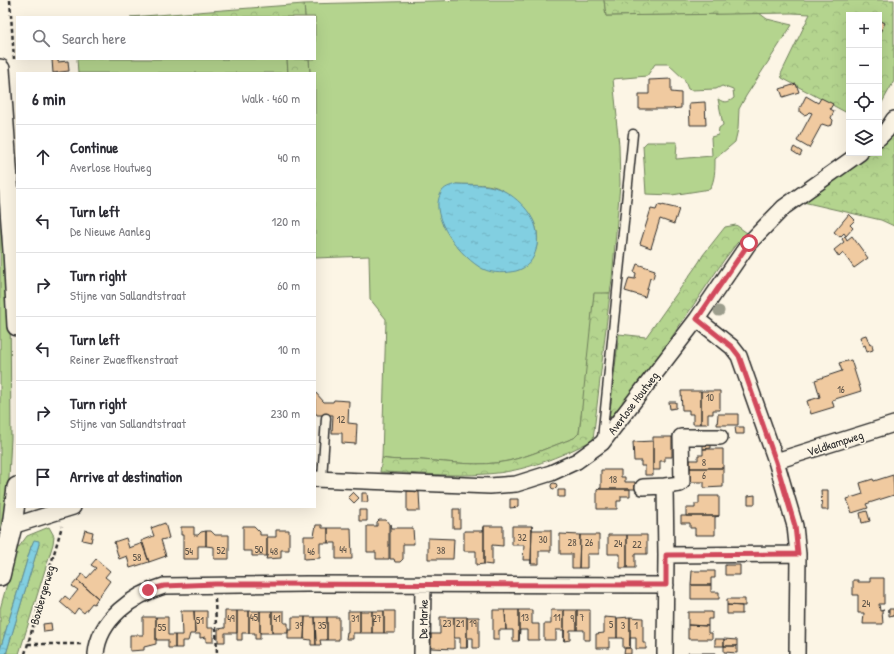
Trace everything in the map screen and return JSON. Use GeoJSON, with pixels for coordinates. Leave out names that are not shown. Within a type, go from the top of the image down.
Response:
{"type":"FeatureCollection","features":[{"type":"Feature","properties":{"kind":"street"},"geometry":{"type":"LineString","coordinates":[[7,68],[16,307]]}},
{"type":"Feature","properties":{"kind":"street"},"geometry":{"type":"LineString","coordinates":[[882,134],[894,119]]}},
{"type":"Feature","properties":{"kind":"street","name":"Averlose Houtweg"},"geometry":{"type":"LineString","coordinates":[[318,479],[490,486],[516,484],[533,480],[551,474],[577,461],[602,443],[697,319],[749,243],[784,207],[856,156]]}},
{"type":"Feature","properties":{"kind":"street"},"geometry":{"type":"LineString","coordinates":[[697,319],[732,347],[739,356],[776,462],[795,526],[798,554],[797,654]]}},
{"type":"Feature","properties":{"kind":"street","name":"Veldkampweg"},"geometry":{"type":"LineString","coordinates":[[776,462],[894,424]]}},
{"type":"Feature","properties":{"kind":"street"},"geometry":{"type":"LineString","coordinates":[[643,487],[665,486],[680,484],[682,482],[681,437],[720,437]]}},
{"type":"Feature","properties":{"kind":"street"},"geometry":{"type":"LineString","coordinates":[[665,486],[665,654]]}},
{"type":"Feature","properties":{"kind":"street"},"geometry":{"type":"LineString","coordinates":[[0,576],[4,546],[12,526],[16,496]]}},
{"type":"Feature","properties":{"kind":"street"},"geometry":{"type":"LineString","coordinates":[[12,526],[70,508]]}},
{"type":"Feature","properties":{"kind":"street"},"geometry":{"type":"LineString","coordinates":[[666,555],[798,554]]}},
{"type":"Feature","properties":{"kind":"street"},"geometry":{"type":"LineString","coordinates":[[97,649],[105,627],[118,612],[131,600],[148,590],[164,586],[215,584],[666,585]]}},
{"type":"Feature","properties":{"kind":"street","name":"De Marke"},"geometry":{"type":"LineString","coordinates":[[422,654],[423,584]]}},
{"type":"Feature","properties":{"kind":"lane"},"geometry":{"type":"LineString","coordinates":[[602,443],[633,134]]}},
{"type":"Feature","properties":{"kind":"lane","name":"Averlose Houtweg"},"geometry":{"type":"LineString","coordinates":[[318,479],[326,418]]}},
{"type":"Feature","properties":{"kind":"path"},"geometry":{"type":"LineString","coordinates":[[7,68],[10,0]]}},
{"type":"Feature","properties":{"kind":"path","name":"Boxbergerweg"},"geometry":{"type":"LineString","coordinates":[[26,654],[60,536]]}},
{"type":"Feature","properties":{"kind":"path"},"geometry":{"type":"LineString","coordinates":[[215,584],[217,654]]}},
{"type":"Feature","properties":{"kind":"path"},"geometry":{"type":"LineString","coordinates":[[28,644],[86,644],[97,649]]}},
{"type":"Feature","properties":{"kind":"green space"},"geometry":{"type":"Polygon","coordinates":[[[473,0],[604,0],[606,16],[759,13],[767,19],[792,25],[739,109],[738,129],[735,142],[715,159],[714,178],[710,189],[672,195],[646,194],[643,146],[647,142],[677,142],[676,159],[712,156],[711,137],[718,135],[719,128],[723,125],[718,99],[726,102],[732,100],[734,98],[733,90],[722,86],[716,89],[688,89],[684,79],[668,64],[655,64],[647,76],[613,79],[619,145],[620,184],[612,280],[610,293],[594,294],[589,354],[579,433],[574,438],[541,451],[497,463],[465,464],[382,458],[386,319],[370,299],[369,256],[316,258],[316,72],[310,72],[309,60],[316,60],[316,16],[305,16],[304,4],[473,0]],[[456,184],[438,204],[443,226],[518,270],[529,261],[536,249],[537,235],[533,220],[508,194],[496,187],[476,184],[456,184]]]}},
{"type":"Feature","properties":{"kind":"green space"},"geometry":{"type":"Polygon","coordinates":[[[604,0],[894,0],[894,81],[882,103],[882,12],[846,12],[846,112],[782,78],[781,74],[810,14],[606,16],[604,0]]]}},
{"type":"Feature","properties":{"kind":"green space"},"geometry":{"type":"Polygon","coordinates":[[[304,4],[305,16],[143,16],[304,4]]]}},
{"type":"Feature","properties":{"kind":"green space"},"geometry":{"type":"Polygon","coordinates":[[[77,60],[287,60],[288,72],[78,72],[77,60]]]}},
{"type":"Feature","properties":{"kind":"green space"},"geometry":{"type":"Polygon","coordinates":[[[287,60],[309,60],[310,72],[288,72],[287,60]]]}},
{"type":"Feature","properties":{"kind":"green space"},"geometry":{"type":"Polygon","coordinates":[[[894,121],[894,226],[881,220],[803,202],[830,184],[866,156],[882,156],[882,139],[894,121]]]}},
{"type":"Feature","properties":{"kind":"green space"},"geometry":{"type":"Polygon","coordinates":[[[0,170],[10,297],[11,438],[9,507],[0,533],[0,170]]]}},
{"type":"Feature","properties":{"kind":"green space"},"geometry":{"type":"Polygon","coordinates":[[[736,225],[747,233],[724,260],[644,380],[619,409],[609,418],[619,334],[646,337],[703,255],[725,227],[736,225]]]}},
{"type":"Feature","properties":{"kind":"green space"},"geometry":{"type":"Polygon","coordinates":[[[594,293],[610,293],[593,440],[541,463],[500,473],[460,475],[380,472],[382,458],[465,464],[497,463],[541,451],[574,438],[579,433],[580,426],[594,293]]]}},
{"type":"Feature","properties":{"kind":"green space"},"geometry":{"type":"Polygon","coordinates":[[[49,527],[54,536],[53,544],[19,654],[6,654],[39,544],[34,541],[31,547],[0,650],[0,609],[16,551],[27,536],[49,527]]]}},
{"type":"Feature","properties":{"kind":"water"},"geometry":{"type":"Polygon","coordinates":[[[456,184],[482,185],[500,189],[510,194],[524,207],[532,218],[537,233],[536,249],[530,263],[524,268],[516,271],[504,273],[491,272],[475,264],[457,247],[443,225],[439,214],[438,203],[444,189],[456,184]]]}},
{"type":"Feature","properties":{"kind":"water"},"geometry":{"type":"Polygon","coordinates":[[[34,540],[39,541],[39,544],[6,654],[0,654],[0,650],[34,540]]]}},
{"type":"Feature","properties":{"kind":"building"},"geometry":{"type":"Polygon","coordinates":[[[882,22],[885,23],[882,28],[882,22]]]}},
{"type":"Feature","properties":{"kind":"building"},"geometry":{"type":"Polygon","coordinates":[[[52,60],[58,60],[58,62],[68,61],[69,71],[53,72],[52,60]]]}},
{"type":"Feature","properties":{"kind":"building"},"geometry":{"type":"Polygon","coordinates":[[[671,79],[671,92],[681,93],[681,108],[639,109],[639,94],[649,94],[649,80],[671,79]]]}},
{"type":"Feature","properties":{"kind":"building"},"geometry":{"type":"Polygon","coordinates":[[[796,84],[799,92],[783,97],[780,89],[796,84]]]}},
{"type":"Feature","properties":{"kind":"building"},"geometry":{"type":"Polygon","coordinates":[[[806,96],[818,103],[821,98],[833,104],[830,109],[834,111],[831,118],[833,120],[832,125],[828,126],[822,124],[809,148],[797,141],[812,113],[809,112],[804,115],[800,112],[800,108],[806,96]]]}},
{"type":"Feature","properties":{"kind":"building"},"geometry":{"type":"Polygon","coordinates":[[[705,102],[706,125],[690,125],[689,103],[705,102]]]}},
{"type":"Feature","properties":{"kind":"building"},"geometry":{"type":"Polygon","coordinates":[[[794,147],[802,152],[800,156],[792,151],[794,147]]]}},
{"type":"Feature","properties":{"kind":"building"},"geometry":{"type":"Polygon","coordinates":[[[658,205],[679,209],[674,224],[660,219],[651,248],[640,244],[651,209],[656,210],[658,205]]]}},
{"type":"Feature","properties":{"kind":"building"},"geometry":{"type":"Polygon","coordinates":[[[849,214],[855,220],[850,225],[853,228],[846,236],[844,233],[840,237],[834,232],[849,214]]]}},
{"type":"Feature","properties":{"kind":"building"},"geometry":{"type":"Polygon","coordinates":[[[845,236],[847,240],[852,236],[868,258],[854,268],[843,253],[839,257],[834,250],[844,242],[842,239],[845,236]]]}},
{"type":"Feature","properties":{"kind":"building"},"geometry":{"type":"Polygon","coordinates":[[[637,264],[655,270],[653,279],[650,278],[645,297],[625,291],[629,278],[635,279],[636,273],[634,272],[637,264]]]}},
{"type":"Feature","properties":{"kind":"building"},"geometry":{"type":"Polygon","coordinates":[[[866,335],[870,345],[872,344],[873,350],[867,352],[860,337],[866,335]]]}},
{"type":"Feature","properties":{"kind":"building"},"geometry":{"type":"Polygon","coordinates":[[[851,360],[861,391],[832,400],[834,407],[811,414],[807,401],[820,397],[815,380],[842,371],[839,363],[851,360]]]}},
{"type":"Feature","properties":{"kind":"building"},"geometry":{"type":"Polygon","coordinates":[[[681,391],[701,391],[701,424],[693,424],[693,414],[689,414],[689,410],[682,410],[681,391]]]}},
{"type":"Feature","properties":{"kind":"building"},"geometry":{"type":"Polygon","coordinates":[[[701,391],[720,391],[720,410],[713,410],[713,414],[708,414],[708,424],[701,424],[701,391]]]}},
{"type":"Feature","properties":{"kind":"building"},"geometry":{"type":"Polygon","coordinates":[[[316,393],[324,402],[333,402],[334,400],[349,401],[348,423],[357,424],[356,444],[342,443],[342,433],[332,433],[333,415],[317,415],[316,393]]]}},
{"type":"Feature","properties":{"kind":"building"},"geometry":{"type":"Polygon","coordinates":[[[669,402],[676,402],[676,408],[670,409],[669,402]]]}},
{"type":"Feature","properties":{"kind":"building"},"geometry":{"type":"Polygon","coordinates":[[[718,414],[738,414],[738,425],[717,425],[718,414]]]}},
{"type":"Feature","properties":{"kind":"building"},"geometry":{"type":"Polygon","coordinates":[[[735,427],[744,427],[744,434],[736,434],[735,427]]]}},
{"type":"Feature","properties":{"kind":"building"},"geometry":{"type":"Polygon","coordinates":[[[653,437],[672,437],[672,457],[665,457],[665,461],[660,461],[660,470],[653,470],[653,437]]]}},
{"type":"Feature","properties":{"kind":"building"},"geometry":{"type":"Polygon","coordinates":[[[653,441],[653,475],[645,475],[645,466],[641,466],[641,461],[634,461],[633,442],[653,441]]]}},
{"type":"Feature","properties":{"kind":"building"},"geometry":{"type":"Polygon","coordinates":[[[703,443],[711,444],[711,448],[703,449],[703,443]]]}},
{"type":"Feature","properties":{"kind":"building"},"geometry":{"type":"Polygon","coordinates":[[[703,449],[723,449],[723,468],[690,468],[690,460],[698,460],[698,455],[703,455],[703,449]]]}},
{"type":"Feature","properties":{"kind":"building"},"geometry":{"type":"Polygon","coordinates":[[[690,468],[723,468],[723,487],[704,488],[704,482],[690,482],[690,468]]]}},
{"type":"Feature","properties":{"kind":"building"},"geometry":{"type":"Polygon","coordinates":[[[601,470],[621,470],[621,477],[625,477],[625,482],[635,482],[635,489],[597,489],[601,488],[601,470]]]}},
{"type":"Feature","properties":{"kind":"building"},"geometry":{"type":"Polygon","coordinates":[[[893,475],[894,495],[866,504],[868,508],[852,513],[847,499],[863,494],[860,483],[873,479],[874,481],[893,475]]]}},
{"type":"Feature","properties":{"kind":"building"},"geometry":{"type":"Polygon","coordinates":[[[554,483],[557,486],[554,489],[551,486],[554,483]]]}},
{"type":"Feature","properties":{"kind":"building"},"geometry":{"type":"Polygon","coordinates":[[[597,489],[630,489],[630,496],[621,496],[621,501],[617,501],[617,509],[597,509],[597,489]]]}},
{"type":"Feature","properties":{"kind":"building"},"geometry":{"type":"Polygon","coordinates":[[[558,490],[565,490],[565,497],[558,497],[558,490]]]}},
{"type":"Feature","properties":{"kind":"building"},"geometry":{"type":"Polygon","coordinates":[[[821,490],[828,490],[828,510],[822,510],[821,490]]]}},
{"type":"Feature","properties":{"kind":"building"},"geometry":{"type":"Polygon","coordinates":[[[407,491],[419,492],[420,511],[407,511],[407,491]]]}},
{"type":"Feature","properties":{"kind":"building"},"geometry":{"type":"Polygon","coordinates":[[[353,492],[359,498],[354,503],[348,497],[353,492]]]}},
{"type":"Feature","properties":{"kind":"building"},"geometry":{"type":"Polygon","coordinates":[[[362,493],[367,493],[368,502],[362,502],[362,493]]]}},
{"type":"Feature","properties":{"kind":"building"},"geometry":{"type":"Polygon","coordinates":[[[755,495],[755,504],[748,504],[748,496],[755,495]]]}},
{"type":"Feature","properties":{"kind":"building"},"geometry":{"type":"Polygon","coordinates":[[[699,496],[719,496],[719,516],[686,516],[686,508],[695,508],[695,504],[699,504],[699,496]]]}},
{"type":"Feature","properties":{"kind":"building"},"geometry":{"type":"Polygon","coordinates":[[[510,499],[518,499],[518,507],[510,508],[510,499]]]}},
{"type":"Feature","properties":{"kind":"building"},"geometry":{"type":"Polygon","coordinates":[[[453,509],[460,509],[460,528],[453,528],[453,509]]]}},
{"type":"Feature","properties":{"kind":"building"},"geometry":{"type":"Polygon","coordinates":[[[359,510],[367,510],[367,521],[359,521],[359,510]]]}},
{"type":"Feature","properties":{"kind":"building"},"geometry":{"type":"Polygon","coordinates":[[[867,511],[870,521],[862,523],[860,513],[867,511]]]}},
{"type":"Feature","properties":{"kind":"building"},"geometry":{"type":"Polygon","coordinates":[[[681,516],[719,516],[715,517],[715,535],[695,535],[695,528],[690,528],[690,523],[681,523],[681,516]]]}},
{"type":"Feature","properties":{"kind":"building"},"geometry":{"type":"Polygon","coordinates":[[[379,520],[386,520],[389,524],[389,559],[376,559],[376,552],[367,552],[367,526],[377,526],[377,522],[379,520]]]}},
{"type":"Feature","properties":{"kind":"building"},"geometry":{"type":"Polygon","coordinates":[[[165,523],[169,538],[161,540],[166,556],[149,562],[141,541],[154,536],[151,528],[165,523]]]}},
{"type":"Feature","properties":{"kind":"building"},"geometry":{"type":"Polygon","coordinates":[[[390,524],[391,528],[413,528],[414,544],[403,544],[403,559],[400,562],[395,562],[394,559],[390,559],[390,524]]]}},
{"type":"Feature","properties":{"kind":"building"},"geometry":{"type":"Polygon","coordinates":[[[316,525],[322,525],[322,528],[328,528],[328,543],[320,543],[320,558],[304,559],[304,536],[314,536],[316,525]]]}},
{"type":"Feature","properties":{"kind":"building"},"geometry":{"type":"Polygon","coordinates":[[[243,526],[254,526],[260,532],[260,535],[267,535],[267,556],[252,556],[252,551],[243,551],[243,526]]]}},
{"type":"Feature","properties":{"kind":"building"},"geometry":{"type":"Polygon","coordinates":[[[483,526],[484,564],[476,565],[476,551],[464,551],[464,531],[483,531],[483,526]]]}},
{"type":"Feature","properties":{"kind":"building"},"geometry":{"type":"Polygon","coordinates":[[[484,526],[503,526],[503,546],[492,545],[492,565],[484,564],[484,526]]]}},
{"type":"Feature","properties":{"kind":"building"},"geometry":{"type":"Polygon","coordinates":[[[512,526],[532,526],[531,564],[531,560],[523,560],[524,545],[512,545],[512,526]]]}},
{"type":"Feature","properties":{"kind":"building"},"geometry":{"type":"Polygon","coordinates":[[[532,526],[532,530],[551,530],[551,551],[539,551],[539,564],[531,564],[532,526]]]}},
{"type":"Feature","properties":{"kind":"building"},"geometry":{"type":"Polygon","coordinates":[[[181,527],[194,527],[194,535],[198,535],[201,532],[206,531],[206,546],[198,546],[198,559],[183,559],[183,535],[181,535],[181,527]]]}},
{"type":"Feature","properties":{"kind":"building"},"geometry":{"type":"Polygon","coordinates":[[[328,528],[351,528],[352,559],[336,559],[336,543],[328,543],[328,528]]]}},
{"type":"Feature","properties":{"kind":"building"},"geometry":{"type":"Polygon","coordinates":[[[85,530],[93,532],[91,542],[82,540],[85,530]]]}},
{"type":"Feature","properties":{"kind":"building"},"geometry":{"type":"Polygon","coordinates":[[[276,530],[289,530],[289,550],[281,550],[281,558],[266,559],[267,537],[276,537],[276,530]]]}},
{"type":"Feature","properties":{"kind":"building"},"geometry":{"type":"Polygon","coordinates":[[[206,531],[211,531],[215,535],[229,535],[229,559],[214,559],[214,547],[206,546],[206,531]]]}},
{"type":"Feature","properties":{"kind":"building"},"geometry":{"type":"Polygon","coordinates":[[[560,534],[580,535],[579,568],[572,568],[572,554],[560,554],[560,534]]]}},
{"type":"Feature","properties":{"kind":"building"},"geometry":{"type":"Polygon","coordinates":[[[580,535],[599,535],[599,554],[587,554],[587,568],[579,568],[580,535]]]}},
{"type":"Feature","properties":{"kind":"building"},"geometry":{"type":"Polygon","coordinates":[[[608,535],[627,535],[627,568],[620,568],[620,554],[608,554],[608,535]]]}},
{"type":"Feature","properties":{"kind":"building"},"geometry":{"type":"Polygon","coordinates":[[[627,535],[647,535],[647,554],[635,554],[635,568],[627,568],[627,535]]]}},
{"type":"Feature","properties":{"kind":"building"},"geometry":{"type":"Polygon","coordinates":[[[126,538],[129,548],[143,543],[149,562],[130,568],[127,556],[119,559],[114,542],[126,538]]]}},
{"type":"Feature","properties":{"kind":"building"},"geometry":{"type":"Polygon","coordinates":[[[428,538],[454,539],[453,559],[428,559],[428,538]]]}},
{"type":"Feature","properties":{"kind":"building"},"geometry":{"type":"Polygon","coordinates":[[[96,559],[110,571],[105,577],[110,581],[98,598],[77,580],[82,574],[87,578],[96,568],[91,565],[96,559]]]}},
{"type":"Feature","properties":{"kind":"building"},"geometry":{"type":"Polygon","coordinates":[[[725,565],[740,565],[740,575],[725,575],[725,565]]]}},
{"type":"Feature","properties":{"kind":"building"},"geometry":{"type":"Polygon","coordinates":[[[692,571],[715,571],[715,578],[711,578],[711,585],[691,585],[692,571]]]}},
{"type":"Feature","properties":{"kind":"building"},"geometry":{"type":"Polygon","coordinates":[[[870,578],[884,578],[884,604],[879,604],[880,611],[884,610],[882,611],[883,624],[863,624],[864,613],[858,613],[858,595],[853,595],[853,580],[858,580],[858,582],[870,582],[870,578]]]}},
{"type":"Feature","properties":{"kind":"building"},"geometry":{"type":"Polygon","coordinates":[[[77,580],[98,598],[84,613],[78,608],[74,614],[60,602],[65,596],[70,600],[78,590],[72,586],[77,580]]]}},
{"type":"Feature","properties":{"kind":"building"},"geometry":{"type":"Polygon","coordinates":[[[691,585],[711,585],[711,592],[719,592],[719,599],[691,599],[691,585]]]}},
{"type":"Feature","properties":{"kind":"building"},"geometry":{"type":"Polygon","coordinates":[[[727,599],[745,599],[745,606],[727,605],[727,599]]]}},
{"type":"Feature","properties":{"kind":"building"},"geometry":{"type":"Polygon","coordinates":[[[727,605],[742,606],[742,614],[727,614],[727,605]]]}},
{"type":"Feature","properties":{"kind":"building"},"geometry":{"type":"Polygon","coordinates":[[[889,609],[894,609],[894,615],[889,616],[889,609]]]}},
{"type":"Feature","properties":{"kind":"building"},"geometry":{"type":"Polygon","coordinates":[[[493,610],[505,610],[506,630],[499,630],[499,640],[493,640],[493,610]]]}},
{"type":"Feature","properties":{"kind":"building"},"geometry":{"type":"Polygon","coordinates":[[[505,610],[519,610],[519,641],[513,641],[513,630],[506,630],[505,610]]]}},
{"type":"Feature","properties":{"kind":"building"},"geometry":{"type":"Polygon","coordinates":[[[519,610],[532,610],[532,624],[539,624],[539,640],[527,640],[527,630],[520,630],[519,641],[519,610]]]}},
{"type":"Feature","properties":{"kind":"building"},"geometry":{"type":"Polygon","coordinates":[[[551,610],[564,610],[564,630],[556,630],[556,640],[544,640],[544,624],[551,624],[551,610]]]}},
{"type":"Feature","properties":{"kind":"building"},"geometry":{"type":"Polygon","coordinates":[[[564,610],[577,610],[577,630],[570,630],[570,640],[564,641],[564,610]]]}},
{"type":"Feature","properties":{"kind":"building"},"geometry":{"type":"Polygon","coordinates":[[[577,610],[590,610],[590,640],[584,640],[584,630],[577,630],[577,610]]]}},
{"type":"Feature","properties":{"kind":"building"},"geometry":{"type":"Polygon","coordinates":[[[181,611],[194,611],[195,634],[190,634],[188,641],[182,641],[182,648],[175,648],[175,635],[182,635],[181,611]]]}},
{"type":"Feature","properties":{"kind":"building"},"geometry":{"type":"Polygon","coordinates":[[[194,611],[207,611],[207,628],[213,628],[213,642],[206,642],[206,637],[200,638],[200,634],[195,634],[194,611]]]}},
{"type":"Feature","properties":{"kind":"building"},"geometry":{"type":"Polygon","coordinates":[[[225,611],[237,611],[237,633],[225,633],[225,642],[218,642],[218,629],[225,628],[225,611]]]}},
{"type":"Feature","properties":{"kind":"building"},"geometry":{"type":"Polygon","coordinates":[[[237,611],[249,611],[249,633],[242,633],[242,640],[237,640],[237,611]]]}},
{"type":"Feature","properties":{"kind":"building"},"geometry":{"type":"Polygon","coordinates":[[[249,611],[260,611],[260,639],[255,639],[255,633],[249,633],[249,611]]]}},
{"type":"Feature","properties":{"kind":"building"},"geometry":{"type":"Polygon","coordinates":[[[260,611],[272,611],[272,633],[260,633],[260,611]]]}},
{"type":"Feature","properties":{"kind":"building"},"geometry":{"type":"Polygon","coordinates":[[[272,611],[284,611],[284,623],[288,623],[288,633],[272,633],[272,611]]]}},
{"type":"Feature","properties":{"kind":"building"},"geometry":{"type":"Polygon","coordinates":[[[348,611],[360,611],[360,633],[353,633],[353,639],[346,639],[348,632],[348,611]]]}},
{"type":"Feature","properties":{"kind":"building"},"geometry":{"type":"Polygon","coordinates":[[[360,611],[372,611],[372,633],[360,633],[360,611]]]}},
{"type":"Feature","properties":{"kind":"building"},"geometry":{"type":"Polygon","coordinates":[[[372,611],[384,611],[384,633],[372,633],[372,611]]]}},
{"type":"Feature","properties":{"kind":"building"},"geometry":{"type":"Polygon","coordinates":[[[384,611],[395,611],[395,633],[384,633],[384,611]]]}},
{"type":"Feature","properties":{"kind":"building"},"geometry":{"type":"Polygon","coordinates":[[[688,612],[712,612],[712,619],[708,619],[708,626],[688,625],[688,612]]]}},
{"type":"Feature","properties":{"kind":"building"},"geometry":{"type":"Polygon","coordinates":[[[143,617],[156,617],[156,644],[144,647],[144,650],[130,651],[130,635],[143,635],[143,617]]]}},
{"type":"Feature","properties":{"kind":"building"},"geometry":{"type":"Polygon","coordinates":[[[156,617],[168,617],[168,635],[175,635],[175,648],[168,648],[168,640],[156,640],[156,617]]]}},
{"type":"Feature","properties":{"kind":"building"},"geometry":{"type":"Polygon","coordinates":[[[292,617],[305,617],[304,639],[288,639],[288,630],[292,630],[292,617]]]}},
{"type":"Feature","properties":{"kind":"building"},"geometry":{"type":"Polygon","coordinates":[[[305,617],[315,617],[316,645],[311,645],[311,640],[304,639],[305,617]]]}},
{"type":"Feature","properties":{"kind":"building"},"geometry":{"type":"Polygon","coordinates":[[[315,617],[327,617],[327,640],[320,640],[321,645],[316,645],[315,617]]]}},
{"type":"Feature","properties":{"kind":"building"},"geometry":{"type":"Polygon","coordinates":[[[327,617],[339,617],[339,640],[327,640],[327,617]]]}},
{"type":"Feature","properties":{"kind":"building"},"geometry":{"type":"Polygon","coordinates":[[[440,617],[454,617],[454,649],[431,648],[431,634],[440,634],[440,617]]]}},
{"type":"Feature","properties":{"kind":"building"},"geometry":{"type":"Polygon","coordinates":[[[454,617],[467,617],[467,648],[460,648],[460,638],[454,638],[454,617]]]}},
{"type":"Feature","properties":{"kind":"building"},"geometry":{"type":"Polygon","coordinates":[[[467,617],[479,617],[479,648],[473,648],[473,638],[467,638],[467,617]]]}},
{"type":"Feature","properties":{"kind":"building"},"geometry":{"type":"Polygon","coordinates":[[[604,617],[617,618],[617,638],[609,638],[609,648],[596,648],[596,634],[604,633],[604,617]]]}},
{"type":"Feature","properties":{"kind":"building"},"geometry":{"type":"Polygon","coordinates":[[[630,617],[643,618],[643,643],[646,643],[646,649],[636,649],[636,638],[630,638],[630,617]]]}},
{"type":"Feature","properties":{"kind":"building"},"geometry":{"type":"Polygon","coordinates":[[[630,617],[630,648],[623,648],[623,638],[617,638],[617,618],[630,617]]]}},
{"type":"Feature","properties":{"kind":"building"},"geometry":{"type":"Polygon","coordinates":[[[51,623],[52,631],[44,632],[43,624],[51,623]]]}},
{"type":"Feature","properties":{"kind":"building"},"geometry":{"type":"Polygon","coordinates":[[[688,625],[708,626],[708,633],[712,633],[712,639],[688,639],[688,625]]]}},
{"type":"Feature","properties":{"kind":"building"},"geometry":{"type":"Polygon","coordinates":[[[715,639],[724,639],[724,646],[715,646],[715,639]]]}},
{"type":"Feature","properties":{"kind":"building"},"geometry":{"type":"Polygon","coordinates":[[[724,639],[737,640],[737,646],[724,646],[724,639]]]}},
{"type":"Feature","properties":{"kind":"building"},"geometry":{"type":"Polygon","coordinates":[[[724,646],[737,646],[737,653],[724,652],[724,646]]]}},
{"type":"Feature","properties":{"kind":"building"},"geometry":{"type":"Polygon","coordinates":[[[625,648],[631,648],[631,654],[624,654],[625,648]]]}},
{"type":"Feature","properties":{"kind":"building"},"geometry":{"type":"Polygon","coordinates":[[[716,653],[716,654],[688,654],[716,653]]]}},
{"type":"Feature","properties":{"kind":"route"},"geometry":{"type":"LineString","coordinates":[[148,590],[164,586],[215,584],[666,585],[666,555],[798,554],[795,526],[776,462],[739,356],[732,347],[697,319],[749,243]]}}]}
